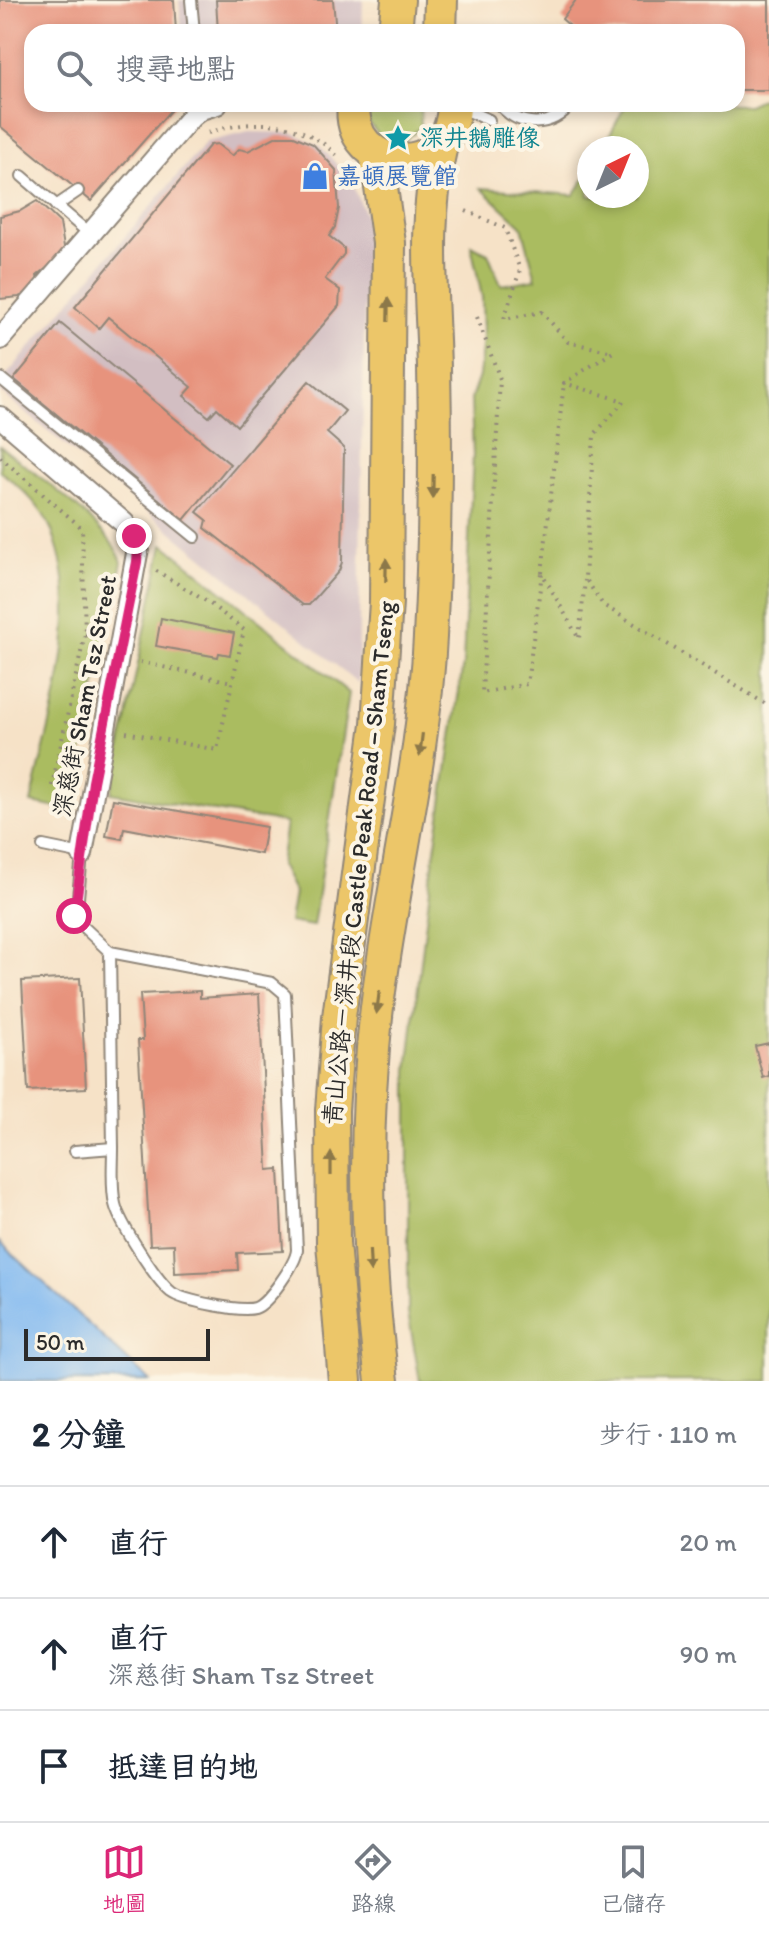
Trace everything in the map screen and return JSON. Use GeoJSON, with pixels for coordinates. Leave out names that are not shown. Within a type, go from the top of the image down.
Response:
{"type":"FeatureCollection","features":[{"type":"Feature","properties":{"kind":"main road"},"geometry":{"type":"LineString","coordinates":[[396,24],[398,0]]}},
{"type":"Feature","properties":{"kind":"main road"},"geometry":{"type":"LineString","coordinates":[[440,24],[441,0]]}},
{"type":"Feature","properties":{"kind":"main road"},"geometry":{"type":"LineString","coordinates":[[355,112],[356,128],[376,153],[389,159],[415,160],[441,145]]}},
{"type":"Feature","properties":{"kind":"main road","name":"青山公路－深井段 Castle Peak Road – Sham Tseng"},"geometry":{"type":"LineString","coordinates":[[382,1381],[371,1271],[368,1127],[377,1006],[426,706],[432,578],[434,408],[429,216],[432,183],[453,112]]}},
{"type":"Feature","properties":{"kind":"main road","name":"青山公路－深井段 Castle Peak Road – Sham Tseng"},"geometry":{"type":"LineString","coordinates":[[345,1381],[333,1243],[332,1110],[345,971],[378,724],[386,602],[389,243],[376,153]]}},
{"type":"Feature","properties":{"kind":"street"},"geometry":{"type":"LineString","coordinates":[[0,339],[201,112]]}},
{"type":"Feature","properties":{"kind":"street","name":"深慈街 Sham Tsz Street"},"geometry":{"type":"LineString","coordinates":[[0,417],[124,523],[138,548],[82,854]]}},
{"type":"Feature","properties":{"kind":"lane"},"geometry":{"type":"LineString","coordinates":[[191,0],[193,24]]}},
{"type":"Feature","properties":{"kind":"lane"},"geometry":{"type":"LineString","coordinates":[[472,112],[489,120]]}},
{"type":"Feature","properties":{"kind":"lane"},"geometry":{"type":"LineString","coordinates":[[508,112],[516,119],[538,123],[562,112]]}},
{"type":"Feature","properties":{"kind":"lane"},"geometry":{"type":"LineString","coordinates":[[22,176],[91,235]]}},
{"type":"Feature","properties":{"kind":"lane"},"geometry":{"type":"LineString","coordinates":[[56,206],[78,191]]}},
{"type":"Feature","properties":{"kind":"lane"},"geometry":{"type":"LineString","coordinates":[[0,378],[195,537]]}},
{"type":"Feature","properties":{"kind":"lane"},"geometry":{"type":"LineString","coordinates":[[43,846],[82,854],[76,920],[110,952],[272,983],[285,994],[297,1250],[292,1267],[263,1303],[252,1309],[188,1300],[161,1282],[116,1209],[110,952]]}},
{"type":"Feature","properties":{"kind":"lane"},"geometry":{"type":"LineString","coordinates":[[75,1151],[113,1148]]}},
{"type":"Feature","properties":{"kind":"path"},"geometry":{"type":"LineString","coordinates":[[203,135],[229,126],[296,126],[327,145],[344,164]]}},
{"type":"Feature","properties":{"kind":"path"},"geometry":{"type":"LineString","coordinates":[[466,211],[505,228],[520,270],[504,319],[542,312],[568,342],[613,352],[564,383]]}},
{"type":"Feature","properties":{"kind":"path"},"geometry":{"type":"LineString","coordinates":[[477,317],[500,379],[482,693],[527,684],[564,383]]}},
{"type":"Feature","properties":{"kind":"path"},"geometry":{"type":"LineString","coordinates":[[542,573],[579,639],[594,435],[624,401],[564,383]]}},
{"type":"Feature","properties":{"kind":"path"},"geometry":{"type":"LineString","coordinates":[[0,457],[82,528],[85,634],[51,790]]}},
{"type":"Feature","properties":{"kind":"path"},"geometry":{"type":"LineString","coordinates":[[32,484],[38,477]]}},
{"type":"Feature","properties":{"kind":"path"},"geometry":{"type":"LineString","coordinates":[[124,731],[217,750],[244,630],[209,603],[157,572]]}},
{"type":"Feature","properties":{"kind":"path"},"geometry":{"type":"LineString","coordinates":[[585,578],[603,605],[769,706]]}},
{"type":"Feature","properties":{"kind":"path"},"geometry":{"type":"LineString","coordinates":[[85,634],[106,639]]}},
{"type":"Feature","properties":{"kind":"path"},"geometry":{"type":"LineString","coordinates":[[138,661],[232,682]]}},
{"type":"Feature","properties":{"kind":"path"},"geometry":{"type":"LineString","coordinates":[[55,772],[76,778]]}},
{"type":"Feature","properties":{"kind":"shaded area"},"geometry":{"type":"Polygon","coordinates":[[[179,0],[363,0],[362,24],[181,24],[179,0]]]}},
{"type":"Feature","properties":{"kind":"shaded area"},"geometry":{"type":"Polygon","coordinates":[[[249,132],[294,133],[320,146],[351,180],[366,217],[358,683],[0,392],[0,383],[206,142],[249,132]]]}},
{"type":"Feature","properties":{"kind":"green space"},"geometry":{"type":"Polygon","coordinates":[[[769,95],[769,1381],[420,1381],[408,1313],[408,1070],[433,863],[463,664],[473,455],[471,399],[479,376],[483,337],[482,297],[471,245],[488,253],[501,285],[536,279],[522,226],[481,188],[574,195],[577,190],[577,208],[649,208],[649,136],[609,136],[622,112],[745,112],[745,105],[769,95]]]}},
{"type":"Feature","properties":{"kind":"green space"},"geometry":{"type":"Polygon","coordinates":[[[367,112],[420,112],[421,127],[403,142],[384,141],[368,122],[367,112]]]}},
{"type":"Feature","properties":{"kind":"green space"},"geometry":{"type":"Polygon","coordinates":[[[0,446],[87,516],[115,547],[122,562],[72,797],[58,808],[31,803],[61,667],[66,598],[62,564],[52,531],[42,513],[23,490],[0,471],[0,446]]]}},
{"type":"Feature","properties":{"kind":"green space"},"geometry":{"type":"Polygon","coordinates":[[[163,544],[349,693],[313,926],[289,922],[294,893],[280,865],[286,823],[111,793],[163,544]]]}},
{"type":"Feature","properties":{"kind":"water"},"geometry":{"type":"Polygon","coordinates":[[[0,1242],[150,1381],[0,1381],[0,1242]]]}},
{"type":"Feature","properties":{"kind":"building"},"geometry":{"type":"Polygon","coordinates":[[[0,0],[174,0],[176,24],[24,24],[24,112],[169,112],[91,201],[0,126],[0,0]]]}},
{"type":"Feature","properties":{"kind":"building"},"geometry":{"type":"Polygon","coordinates":[[[216,0],[333,0],[335,24],[218,24],[216,0]]]}},
{"type":"Feature","properties":{"kind":"building"},"geometry":{"type":"Polygon","coordinates":[[[576,0],[769,0],[769,90],[745,90],[745,24],[568,24],[562,19],[576,0]]]}},
{"type":"Feature","properties":{"kind":"building"},"geometry":{"type":"Polygon","coordinates":[[[277,136],[294,136],[313,144],[336,170],[339,208],[335,227],[329,236],[344,248],[344,254],[325,279],[340,290],[339,306],[237,426],[217,408],[209,417],[184,396],[192,387],[108,317],[99,328],[75,307],[210,145],[217,144],[232,156],[239,149],[248,151],[277,136]]]}},
{"type":"Feature","properties":{"kind":"building"},"geometry":{"type":"Polygon","coordinates":[[[37,201],[60,223],[65,253],[37,276],[39,287],[19,297],[0,299],[0,216],[20,211],[37,201]]]}},
{"type":"Feature","properties":{"kind":"building"},"geometry":{"type":"Polygon","coordinates":[[[60,323],[230,464],[184,520],[14,379],[60,323]]]}},
{"type":"Feature","properties":{"kind":"building"},"geometry":{"type":"Polygon","coordinates":[[[309,381],[345,411],[327,433],[344,448],[342,562],[339,571],[309,605],[303,605],[205,528],[207,520],[197,512],[309,381]]]}},
{"type":"Feature","properties":{"kind":"building"},"geometry":{"type":"Polygon","coordinates":[[[161,618],[234,633],[230,655],[219,653],[218,657],[156,646],[161,618]]]}},
{"type":"Feature","properties":{"kind":"building"},"geometry":{"type":"Polygon","coordinates":[[[113,799],[266,827],[261,854],[124,828],[122,839],[106,836],[113,799]]]}},
{"type":"Feature","properties":{"kind":"building"},"geometry":{"type":"Polygon","coordinates":[[[80,978],[86,1088],[28,1091],[22,981],[80,978]]]}},
{"type":"Feature","properties":{"kind":"building"},"geometry":{"type":"Polygon","coordinates":[[[200,991],[200,998],[259,994],[268,1170],[279,1169],[283,1251],[237,1253],[238,1270],[175,1273],[174,1244],[150,1245],[138,1040],[143,1040],[140,994],[200,991]]]}},
{"type":"Feature","properties":{"kind":"building"},"geometry":{"type":"Polygon","coordinates":[[[769,1043],[769,1076],[763,1078],[755,1046],[769,1043]]]}},
{"type":"Feature","properties":{"kind":"place","name":"深井鵝雕像"},"geometry":{"type":"Point","coordinates":[398,138]}},
{"type":"Feature","properties":{"kind":"place","name":"嘉頓展覽館"},"geometry":{"type":"Point","coordinates":[315,176]}},
{"type":"Feature","properties":{"kind":"route"},"geometry":{"type":"LineString","coordinates":[[74,916],[77,876],[93,782],[137,562],[138,548],[134,536]]}}]}
